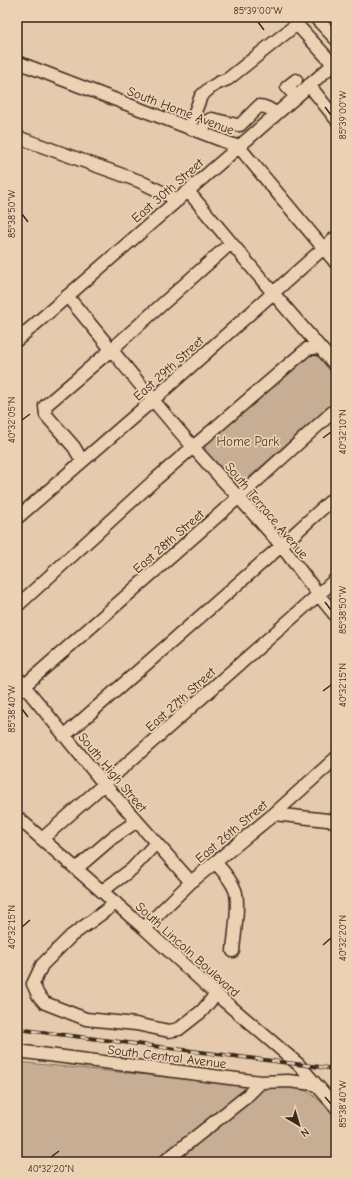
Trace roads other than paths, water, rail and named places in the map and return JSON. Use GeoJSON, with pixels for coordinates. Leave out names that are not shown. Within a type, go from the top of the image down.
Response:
{"type":"FeatureCollection","features":[{"type":"Feature","properties":{"kind":"street"},"geometry":{"type":"LineString","coordinates":[[315,17],[336,40]]}},
{"type":"Feature","properties":{"kind":"street"},"geometry":{"type":"LineString","coordinates":[[189,128],[201,96],[214,86],[228,80],[292,28],[298,26],[301,28],[335,63]]}},
{"type":"Feature","properties":{"kind":"street","name":"South Home Avenue"},"geometry":{"type":"LineString","coordinates":[[17,62],[239,147],[336,263]]}},
{"type":"Feature","properties":{"kind":"street","name":"East 30th Street"},"geometry":{"type":"LineString","coordinates":[[17,340],[335,63]]}},
{"type":"Feature","properties":{"kind":"street"},"geometry":{"type":"LineString","coordinates":[[309,85],[336,119]]}},
{"type":"Feature","properties":{"kind":"street"},"geometry":{"type":"LineString","coordinates":[[288,87],[296,97]]}},
{"type":"Feature","properties":{"kind":"street"},"geometry":{"type":"LineString","coordinates":[[202,132],[209,119],[240,125],[259,106],[263,106],[274,111],[276,114]]}},
{"type":"Feature","properties":{"kind":"street"},"geometry":{"type":"LineString","coordinates":[[243,121],[254,133]]}},
{"type":"Feature","properties":{"kind":"street"},"geometry":{"type":"LineString","coordinates":[[17,137],[140,181],[178,200]]}},
{"type":"Feature","properties":{"kind":"street"},"geometry":{"type":"LineString","coordinates":[[188,191],[336,366]]}},
{"type":"Feature","properties":{"kind":"street","name":"East 29th Street"},"geometry":{"type":"LineString","coordinates":[[17,518],[153,400],[336,237]]}},
{"type":"Feature","properties":{"kind":"street"},"geometry":{"type":"LineString","coordinates":[[82,461],[74,447],[46,415],[45,406],[112,349],[231,243]]}},
{"type":"Feature","properties":{"kind":"street","name":"South Terrace Avenue"},"geometry":{"type":"LineString","coordinates":[[67,296],[194,448],[281,546],[336,616]]}},
{"type":"Feature","properties":{"kind":"street"},"geometry":{"type":"LineString","coordinates":[[17,606],[157,478],[194,448],[306,349],[319,347]]}},
{"type":"Feature","properties":{"kind":"street","name":"East 28th Street"},"geometry":{"type":"LineString","coordinates":[[19,685],[239,497],[336,409]]}},
{"type":"Feature","properties":{"kind":"street"},"geometry":{"type":"LineString","coordinates":[[64,736],[336,496]]}},
{"type":"Feature","properties":{"kind":"street","name":"East 27th Street"},"geometry":{"type":"LineString","coordinates":[[42,839],[336,579]]}},
{"type":"Feature","properties":{"kind":"street","name":"South High Street"},"geometry":{"type":"LineString","coordinates":[[19,685],[191,882]]}},
{"type":"Feature","properties":{"kind":"street","name":"East 26th Street"},"geometry":{"type":"LineString","coordinates":[[144,928],[191,882],[274,814],[336,758]]}},
{"type":"Feature","properties":{"kind":"street"},"geometry":{"type":"LineString","coordinates":[[274,814],[336,821]]}},
{"type":"Feature","properties":{"kind":"street","name":"South Lincoln Boulevard"},"geometry":{"type":"LineString","coordinates":[[17,817],[116,903],[216,994],[298,1064],[314,1084],[336,1107]]}},
{"type":"Feature","properties":{"kind":"street"},"geometry":{"type":"LineString","coordinates":[[76,869],[112,838],[137,821]]}},
{"type":"Feature","properties":{"kind":"street"},"geometry":{"type":"LineString","coordinates":[[102,891],[132,869],[156,843]]}},
{"type":"Feature","properties":{"kind":"street"},"geometry":{"type":"LineString","coordinates":[[215,862],[232,883],[236,891],[237,900],[233,952]]}},
{"type":"Feature","properties":{"kind":"street"},"geometry":{"type":"LineString","coordinates":[[116,903],[71,936],[42,965],[34,984],[38,995],[45,1003],[86,1019],[136,1024],[169,1031],[179,1029],[202,1011],[216,994]]}},
{"type":"Feature","properties":{"kind":"street","name":"South Central Avenue"},"geometry":{"type":"LineString","coordinates":[[17,1051],[261,1082],[288,1081],[314,1084]]}},
{"type":"Feature","properties":{"kind":"street"},"geometry":{"type":"LineString","coordinates":[[164,1162],[246,1097],[261,1082]]}},
{"type":"Feature","properties":{"kind":"railway"},"geometry":{"type":"LineString","coordinates":[[17,1029],[336,1069]]}},
{"type":"Feature","properties":{"kind":"park label","name":"Home Park"},"geometry":{"type":"Point","coordinates":[248,441]}}]}
